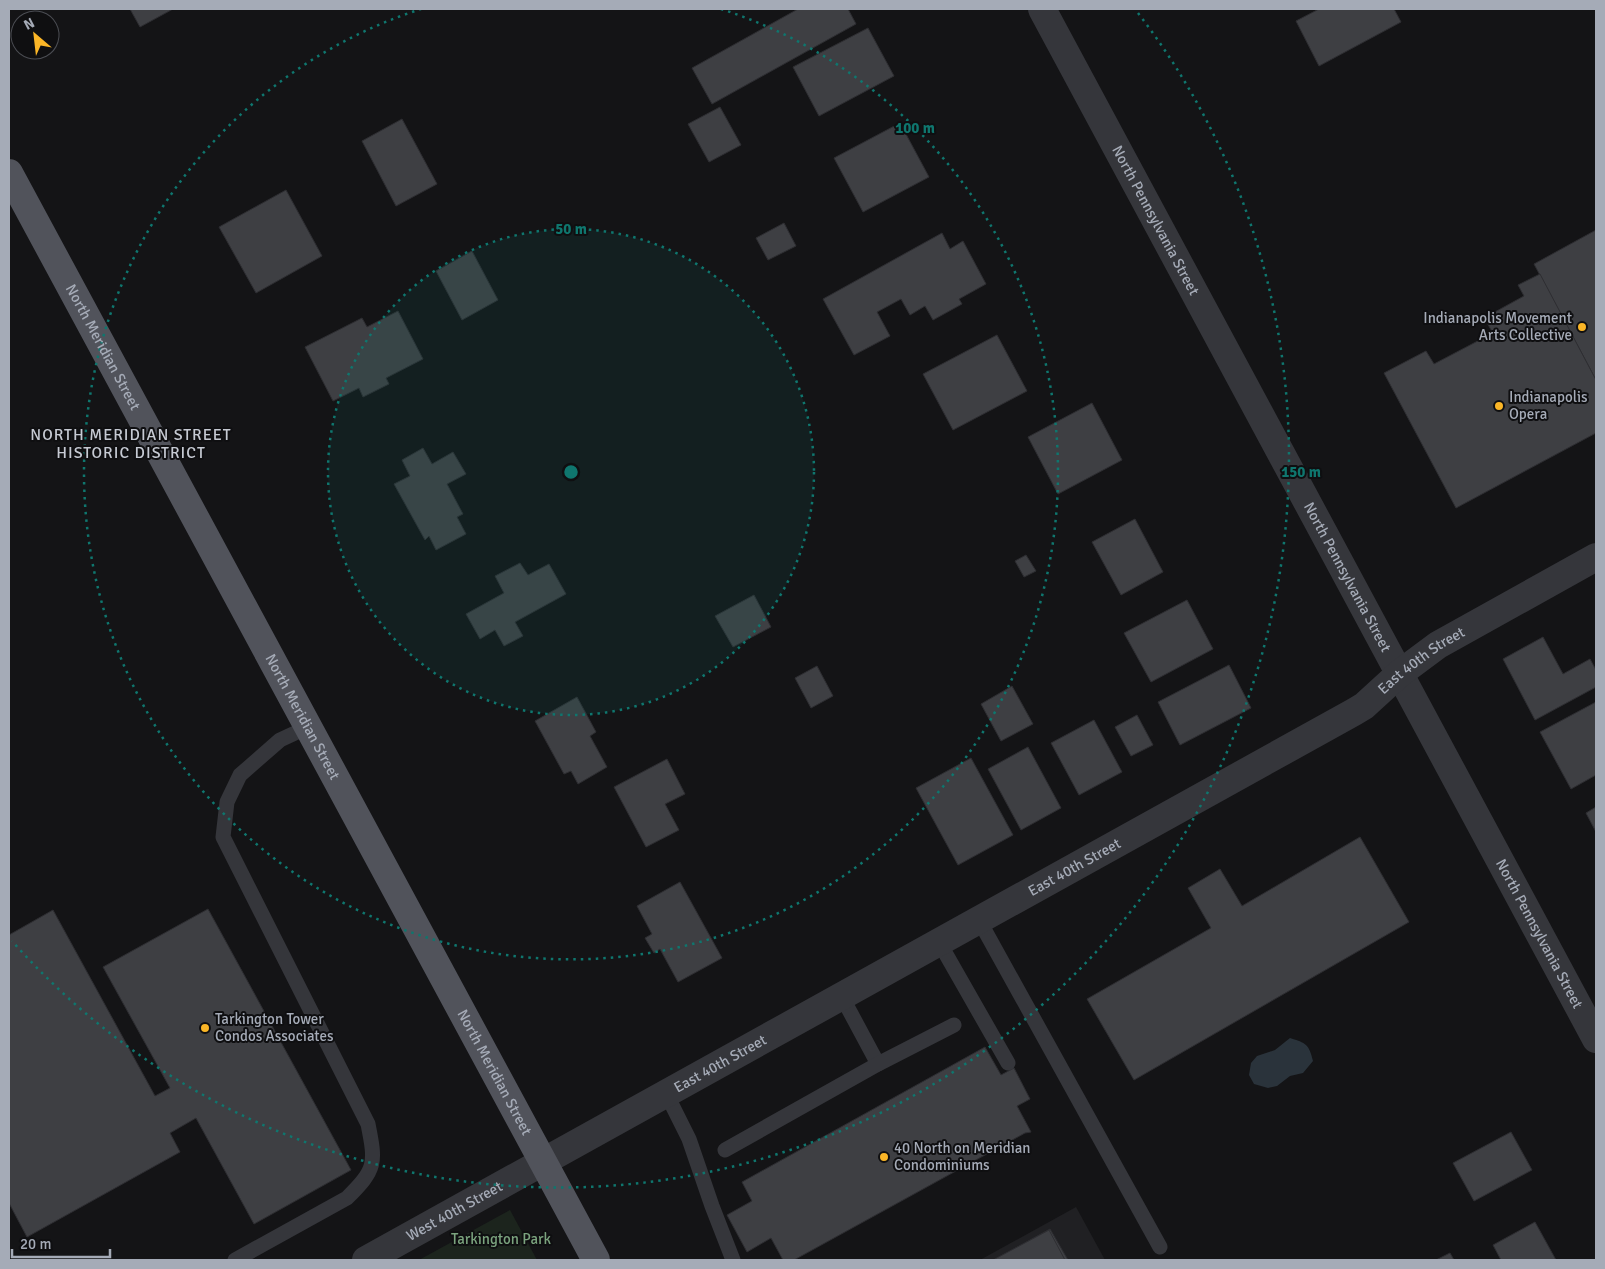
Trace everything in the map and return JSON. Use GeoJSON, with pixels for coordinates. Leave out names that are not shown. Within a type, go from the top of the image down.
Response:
{"type":"FeatureCollection","features":[{"type":"Feature","properties":{"kind":"main road","name":"North Meridian Street"},"geometry":{"type":"LineString","coordinates":[[9,173],[596,1260]]}},
{"type":"Feature","properties":{"kind":"street","name":"North Pennsylvania Street"},"geometry":{"type":"LineString","coordinates":[[1042,9],[1596,1039]]}},
{"type":"Feature","properties":{"kind":"street","name":"East 40th Street"},"geometry":{"type":"LineString","coordinates":[[543,1161],[1354,712],[1364,706],[1399,674],[1438,645],[1596,557]]}},
{"type":"Feature","properties":{"kind":"street","name":"West 40th Street"},"geometry":{"type":"LineString","coordinates":[[366,1260],[543,1161]]}},
{"type":"Feature","properties":{"kind":"lane"},"geometry":{"type":"LineString","coordinates":[[235,1260],[347,1198],[362,1184],[372,1168],[373,1151],[368,1124],[224,837],[227,802],[240,775],[280,740],[308,726]]}},
{"type":"Feature","properties":{"kind":"lane"},"geometry":{"type":"LineString","coordinates":[[979,920],[1160,1246]]}},
{"type":"Feature","properties":{"kind":"lane"},"geometry":{"type":"LineString","coordinates":[[939,942],[1008,1063]]}},
{"type":"Feature","properties":{"kind":"lane"},"geometry":{"type":"LineString","coordinates":[[841,995],[878,1064]]}},
{"type":"Feature","properties":{"kind":"lane"},"geometry":{"type":"LineString","coordinates":[[726,1150],[878,1064],[954,1024]]}},
{"type":"Feature","properties":{"kind":"lane"},"geometry":{"type":"LineString","coordinates":[[666,1093],[689,1139],[733,1260]]}},
{"type":"Feature","properties":{"kind":"shaded area"},"geometry":{"type":"Polygon","coordinates":[[[1290,1038],[1306,1045],[1313,1061],[1303,1073],[1290,1076],[1277,1086],[1268,1088],[1254,1084],[1249,1075],[1251,1063],[1257,1056],[1275,1050],[1290,1038]]]}},
{"type":"Feature","properties":{"kind":"shaded area"},"geometry":{"type":"Polygon","coordinates":[[[1076,1207],[1105,1260],[980,1260],[1076,1207]]]}},
{"type":"Feature","properties":{"kind":"green space","name":"Tarkington Park"},"geometry":{"type":"Polygon","coordinates":[[[510,1210],[537,1260],[419,1260],[510,1210]]]}},
{"type":"Feature","properties":{"kind":"building"},"geometry":{"type":"Polygon","coordinates":[[[130,9],[173,9],[140,27],[130,9]]]}},
{"type":"Feature","properties":{"kind":"building"},"geometry":{"type":"Polygon","coordinates":[[[798,9],[848,9],[856,24],[712,104],[692,68],[798,9]]]}},
{"type":"Feature","properties":{"kind":"building"},"geometry":{"type":"Polygon","coordinates":[[[1319,9],[1394,9],[1401,22],[1319,66],[1296,21],[1319,9]]]}},
{"type":"Feature","properties":{"kind":"building"},"geometry":{"type":"Polygon","coordinates":[[[868,28],[894,76],[819,116],[793,67],[868,28]]]}},
{"type":"Feature","properties":{"kind":"building"},"geometry":{"type":"Polygon","coordinates":[[[720,107],[741,145],[709,162],[688,124],[720,107]]]}},
{"type":"Feature","properties":{"kind":"building"},"geometry":{"type":"Polygon","coordinates":[[[402,119],[437,184],[396,206],[362,141],[402,119]]]}},
{"type":"Feature","properties":{"kind":"building"},"geometry":{"type":"Polygon","coordinates":[[[900,123],[929,177],[863,212],[834,158],[900,123]]]}},
{"type":"Feature","properties":{"kind":"building"},"geometry":{"type":"Polygon","coordinates":[[[286,190],[322,256],[256,293],[219,227],[286,190]]]}},
{"type":"Feature","properties":{"kind":"building"},"geometry":{"type":"Polygon","coordinates":[[[784,223],[796,246],[768,260],[756,238],[784,223]]]}},
{"type":"Feature","properties":{"kind":"building","name":"Indianapolis Movement Arts Collective"},"geometry":{"type":"Polygon","coordinates":[[[1596,230],[1596,380],[1534,264],[1596,230]]]}},
{"type":"Feature","properties":{"kind":"building"},"geometry":{"type":"Polygon","coordinates":[[[942,233],[950,249],[963,241],[986,284],[959,299],[962,304],[933,320],[925,306],[910,315],[901,299],[877,312],[890,336],[854,355],[823,299],[942,233]]]}},
{"type":"Feature","properties":{"kind":"building"},"geometry":{"type":"Polygon","coordinates":[[[472,251],[498,300],[462,320],[436,271],[472,251]]]}},
{"type":"Feature","properties":{"kind":"building","name":"Indianapolis Opera"},"geometry":{"type":"Polygon","coordinates":[[[1540,274],[1596,380],[1596,433],[1456,508],[1384,373],[1426,351],[1434,364],[1493,333],[1484,318],[1524,296],[1518,285],[1540,274]]]}},
{"type":"Feature","properties":{"kind":"building"},"geometry":{"type":"Polygon","coordinates":[[[398,311],[423,359],[386,378],[389,384],[363,397],[359,388],[333,401],[305,347],[362,318],[367,327],[398,311]]]}},
{"type":"Feature","properties":{"kind":"building"},"geometry":{"type":"Polygon","coordinates":[[[997,335],[1027,391],[953,430],[923,374],[997,335]]]}},
{"type":"Feature","properties":{"kind":"building"},"geometry":{"type":"Polygon","coordinates":[[[1092,403],[1122,460],[1058,494],[1028,437],[1092,403]]]}},
{"type":"Feature","properties":{"kind":"building"},"geometry":{"type":"Polygon","coordinates":[[[423,448],[432,464],[453,452],[466,474],[447,484],[463,514],[457,517],[466,534],[436,550],[429,536],[425,540],[394,484],[410,476],[402,460],[423,448]]]}},
{"type":"Feature","properties":{"kind":"building"},"geometry":{"type":"Polygon","coordinates":[[[1135,519],[1163,572],[1121,595],[1092,542],[1135,519]]]}},
{"type":"Feature","properties":{"kind":"building"},"geometry":{"type":"Polygon","coordinates":[[[1026,555],[1036,571],[1024,577],[1015,561],[1026,555]]]}},
{"type":"Feature","properties":{"kind":"building"},"geometry":{"type":"Polygon","coordinates":[[[520,563],[528,575],[549,564],[566,594],[515,622],[523,636],[504,646],[495,630],[480,639],[466,614],[504,593],[495,576],[520,563]]]}},
{"type":"Feature","properties":{"kind":"building"},"geometry":{"type":"Polygon","coordinates":[[[754,595],[771,627],[733,647],[715,616],[754,595]]]}},
{"type":"Feature","properties":{"kind":"building"},"geometry":{"type":"Polygon","coordinates":[[[1187,600],[1213,649],[1151,682],[1124,633],[1187,600]]]}},
{"type":"Feature","properties":{"kind":"building"},"geometry":{"type":"Polygon","coordinates":[[[1543,637],[1563,674],[1590,659],[1596,670],[1596,687],[1535,720],[1503,659],[1543,637]]]}},
{"type":"Feature","properties":{"kind":"building"},"geometry":{"type":"Polygon","coordinates":[[[1229,665],[1251,708],[1180,745],[1158,702],[1229,665]]]}},
{"type":"Feature","properties":{"kind":"building"},"geometry":{"type":"Polygon","coordinates":[[[817,666],[833,696],[811,708],[795,678],[817,666]]]}},
{"type":"Feature","properties":{"kind":"building"},"geometry":{"type":"Polygon","coordinates":[[[1012,686],[1033,724],[1001,741],[981,704],[1012,686]]]}},
{"type":"Feature","properties":{"kind":"building"},"geometry":{"type":"Polygon","coordinates":[[[577,697],[596,732],[590,736],[607,767],[578,784],[571,771],[564,774],[535,721],[577,697]]]}},
{"type":"Feature","properties":{"kind":"building"},"geometry":{"type":"Polygon","coordinates":[[[1596,702],[1596,775],[1571,789],[1540,732],[1596,702]]]}},
{"type":"Feature","properties":{"kind":"building"},"geometry":{"type":"Polygon","coordinates":[[[1137,715],[1153,745],[1131,756],[1115,727],[1137,715]]]}},
{"type":"Feature","properties":{"kind":"building"},"geometry":{"type":"Polygon","coordinates":[[[1094,720],[1122,772],[1079,795],[1051,743],[1094,720]]]}},
{"type":"Feature","properties":{"kind":"building"},"geometry":{"type":"Polygon","coordinates":[[[1028,747],[1061,808],[1021,830],[988,769],[1028,747]]]}},
{"type":"Feature","properties":{"kind":"building"},"geometry":{"type":"Polygon","coordinates":[[[971,758],[1013,835],[958,865],[916,788],[971,758]]]}},
{"type":"Feature","properties":{"kind":"building"},"geometry":{"type":"Polygon","coordinates":[[[667,759],[685,794],[665,804],[679,830],[646,847],[614,787],[667,759]]]}},
{"type":"Feature","properties":{"kind":"building"},"geometry":{"type":"Polygon","coordinates":[[[1596,807],[1596,832],[1586,813],[1596,807]]]}},
{"type":"Feature","properties":{"kind":"building"},"geometry":{"type":"Polygon","coordinates":[[[1360,837],[1409,922],[1134,1080],[1087,999],[1211,928],[1188,888],[1220,869],[1242,906],[1360,837]]]}},
{"type":"Feature","properties":{"kind":"building"},"geometry":{"type":"Polygon","coordinates":[[[680,882],[722,958],[678,982],[660,949],[654,953],[645,938],[652,934],[637,906],[680,882]]]}},
{"type":"Feature","properties":{"kind":"building","name":"Tarkington Tower Condos Associates"},"geometry":{"type":"Polygon","coordinates":[[[208,909],[351,1170],[254,1224],[196,1118],[170,1133],[180,1152],[27,1237],[9,1203],[9,935],[53,910],[155,1096],[170,1088],[103,967],[208,909]]]}},
{"type":"Feature","properties":{"kind":"building","name":"40 North on Meridian Condominiums"},"geometry":{"type":"Polygon","coordinates":[[[985,1047],[1001,1075],[1014,1068],[1030,1099],[1017,1106],[1031,1132],[1025,1133],[794,1260],[783,1260],[771,1238],[747,1252],[727,1215],[752,1201],[742,1182],[985,1047]]]}},
{"type":"Feature","properties":{"kind":"building"},"geometry":{"type":"Polygon","coordinates":[[[1511,1132],[1532,1170],[1474,1201],[1453,1163],[1511,1132]]]}},
{"type":"Feature","properties":{"kind":"building"},"geometry":{"type":"Polygon","coordinates":[[[1535,1222],[1556,1260],[1501,1260],[1493,1245],[1535,1222]]]}},
{"type":"Feature","properties":{"kind":"building"},"geometry":{"type":"Polygon","coordinates":[[[1050,1229],[1068,1260],[994,1260],[1050,1229]]]}},
{"type":"Feature","properties":{"kind":"building"},"geometry":{"type":"Polygon","coordinates":[[[1049,1230],[1065,1260],[993,1260],[1049,1230]]]}},
{"type":"Feature","properties":{"kind":"building"},"geometry":{"type":"Polygon","coordinates":[[[1450,1253],[1454,1260],[1436,1260],[1450,1253]]]}},
{"type":"Feature","properties":{"kind":"place","name":"Indianapolis Movement Arts Collective"},"geometry":{"type":"Point","coordinates":[1582,327]}},
{"type":"Feature","properties":{"kind":"place","name":"Indianapolis Opera"},"geometry":{"type":"Point","coordinates":[1499,406]}},
{"type":"Feature","properties":{"kind":"place","name":"Tarkington Tower Condos Associates"},"geometry":{"type":"Point","coordinates":[205,1028]}},
{"type":"Feature","properties":{"kind":"place","name":"40 North on Meridian Condominiums"},"geometry":{"type":"Point","coordinates":[884,1157]}},
{"type":"Feature","properties":{"kind":"district","name":"NORTH MERIDIAN STREET HISTORIC DISTRICT"},"geometry":{"type":"Point","coordinates":[131,444]}}]}
